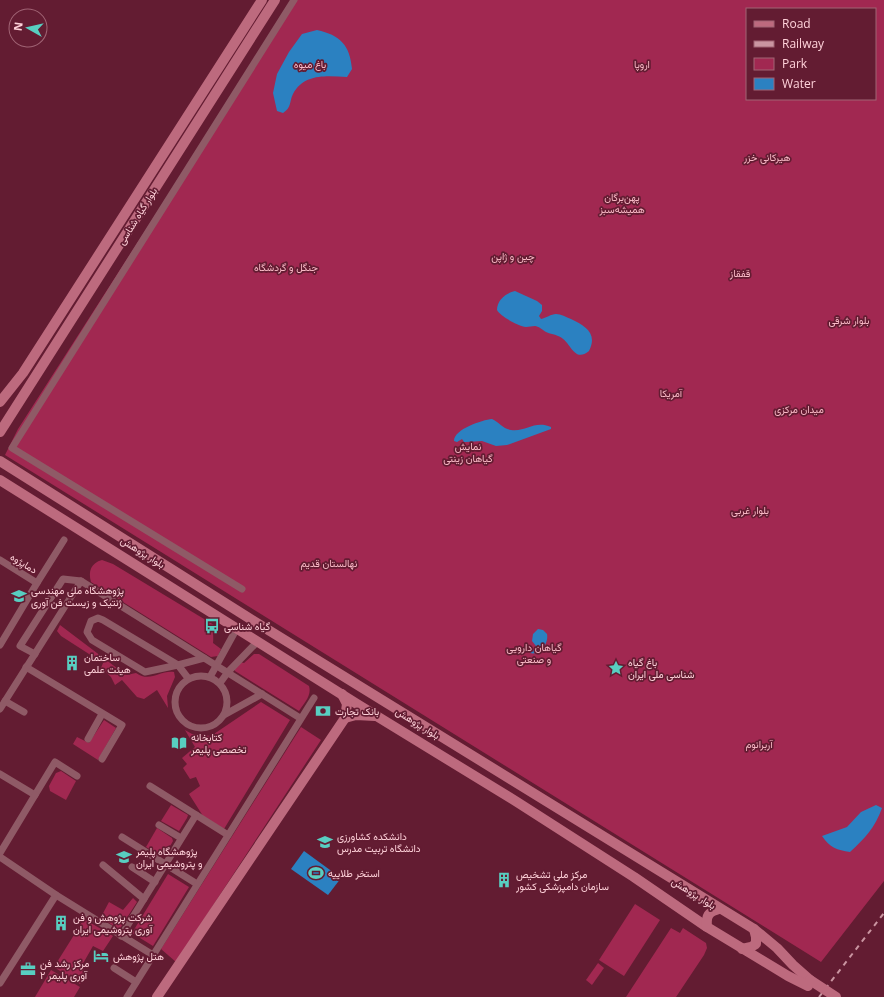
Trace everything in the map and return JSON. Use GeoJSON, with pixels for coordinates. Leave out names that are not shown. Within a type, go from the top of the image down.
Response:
{"type":"FeatureCollection","features":[{"type":"Feature","properties":{"kind":"street","name":"بلوار گیاه شناسی"},"geometry":{"type":"LineString","coordinates":[[0,402],[23,373],[262,0]]}},
{"type":"Feature","properties":{"kind":"street","name":"بلوار گیاه شناسی"},"geometry":{"type":"LineString","coordinates":[[0,432],[275,0]]}},
{"type":"Feature","properties":{"kind":"street"},"geometry":{"type":"LineString","coordinates":[[242,589],[12,448],[294,0]]}},
{"type":"Feature","properties":{"kind":"street","name":"بلوار پژوهش"},"geometry":{"type":"LineString","coordinates":[[0,461],[252,620],[719,909],[754,929],[777,948],[809,983]]}},
{"type":"Feature","properties":{"kind":"street","name":"بلوار پژوهش"},"geometry":{"type":"LineString","coordinates":[[1,481],[517,802],[634,877],[742,949],[788,976],[809,983]]}},
{"type":"Feature","properties":{"kind":"street"},"geometry":{"type":"LineString","coordinates":[[37,583],[64,540]]}},
{"type":"Feature","properties":{"kind":"street","name":"دماپژوه"},"geometry":{"type":"LineString","coordinates":[[0,560],[37,583],[0,645]]}},
{"type":"Feature","properties":{"kind":"street"},"geometry":{"type":"LineString","coordinates":[[35,654],[20,646],[63,579],[81,581],[300,718]]}},
{"type":"Feature","properties":{"kind":"street"},"geometry":{"type":"LineString","coordinates":[[0,709],[81,581]]}},
{"type":"Feature","properties":{"kind":"street"},"geometry":{"type":"LineString","coordinates":[[188,678],[178,665],[103,620],[98,618],[91,621],[87,632],[92,640],[145,672],[178,665],[204,658]]}},
{"type":"Feature","properties":{"kind":"street"},"geometry":{"type":"LineString","coordinates":[[210,677],[237,628]]}},
{"type":"Feature","properties":{"kind":"street"},"geometry":{"type":"LineString","coordinates":[[220,683],[228,672],[258,641]]}},
{"type":"Feature","properties":{"kind":"street"},"geometry":{"type":"LineString","coordinates":[[26,667],[122,725],[102,759]]}},
{"type":"Feature","properties":{"kind":"street"},"geometry":{"type":"LineString","coordinates":[[205,675],[210,677],[220,683],[225,690],[227,707],[224,715],[218,722],[211,726],[202,728],[193,727],[182,720],[175,709],[174,700],[179,688],[188,678],[205,675]]}},
{"type":"Feature","properties":{"kind":"street"},"geometry":{"type":"LineString","coordinates":[[224,715],[262,694]]}},
{"type":"Feature","properties":{"kind":"street"},"geometry":{"type":"LineString","coordinates":[[157,997],[345,718],[347,704],[342,694]]}},
{"type":"Feature","properties":{"kind":"street"},"geometry":{"type":"LineString","coordinates":[[127,997],[300,718],[314,698]]}},
{"type":"Feature","properties":{"kind":"street"},"geometry":{"type":"LineString","coordinates":[[5,700],[24,712]]}},
{"type":"Feature","properties":{"kind":"street"},"geometry":{"type":"LineString","coordinates":[[88,739],[102,714]]}},
{"type":"Feature","properties":{"kind":"street"},"geometry":{"type":"LineString","coordinates":[[345,718],[356,715],[379,717]]}},
{"type":"Feature","properties":{"kind":"street"},"geometry":{"type":"LineString","coordinates":[[0,853],[55,762],[77,776]]}},
{"type":"Feature","properties":{"kind":"street"},"geometry":{"type":"LineString","coordinates":[[0,774],[35,795]]}},
{"type":"Feature","properties":{"kind":"street"},"geometry":{"type":"LineString","coordinates":[[150,786],[228,835]]}},
{"type":"Feature","properties":{"kind":"street"},"geometry":{"type":"LineString","coordinates":[[122,936],[196,815]]}},
{"type":"Feature","properties":{"kind":"street"},"geometry":{"type":"LineString","coordinates":[[159,825],[182,838]]}},
{"type":"Feature","properties":{"kind":"street"},"geometry":{"type":"LineString","coordinates":[[122,837],[197,884]]}},
{"type":"Feature","properties":{"kind":"street"},"geometry":{"type":"LineString","coordinates":[[0,857],[56,895],[153,955]]}},
{"type":"Feature","properties":{"kind":"street"},"geometry":{"type":"LineString","coordinates":[[102,865],[144,899]]}},
{"type":"Feature","properties":{"kind":"street"},"geometry":{"type":"LineString","coordinates":[[132,867],[155,882]]}},
{"type":"Feature","properties":{"kind":"street"},"geometry":{"type":"LineString","coordinates":[[0,982],[56,895]]}},
{"type":"Feature","properties":{"kind":"street"},"geometry":{"type":"LineString","coordinates":[[707,927],[706,919],[708,915],[719,909]]}},
{"type":"Feature","properties":{"kind":"street"},"geometry":{"type":"LineString","coordinates":[[742,949],[751,948],[756,944],[754,929]]}},
{"type":"Feature","properties":{"kind":"street"},"geometry":{"type":"LineString","coordinates":[[114,968],[136,982]]}},
{"type":"Feature","properties":{"kind":"street"},"geometry":{"type":"LineString","coordinates":[[809,983],[825,997]]}},
{"type":"Feature","properties":{"kind":"street"},"geometry":{"type":"LineString","coordinates":[[809,983],[836,997]]}},
{"type":"Feature","properties":{"kind":"green space","name":"باغ گیاه‌ شناسی ملی ایران"},"geometry":{"type":"Polygon","coordinates":[[[293,0],[884,0],[884,881],[821,962],[5,455],[18,429],[293,0]]]}},
{"type":"Feature","properties":{"kind":"green space"},"geometry":{"type":"Polygon","coordinates":[[[102,560],[113,564],[214,625],[213,643],[221,649],[218,656],[211,657],[91,582],[91,568],[95,563],[102,560]]]}},
{"type":"Feature","properties":{"kind":"green space"},"geometry":{"type":"Polygon","coordinates":[[[60,625],[126,675],[136,673],[141,676],[150,677],[174,672],[175,677],[167,696],[168,708],[157,690],[144,699],[137,697],[122,680],[115,685],[111,677],[101,668],[103,663],[61,636],[57,631],[60,625]]]}},
{"type":"Feature","properties":{"kind":"green space"},"geometry":{"type":"Polygon","coordinates":[[[254,654],[259,654],[309,686],[310,690],[308,696],[299,711],[235,671],[234,668],[240,662],[244,663],[254,654]]]}},
{"type":"Feature","properties":{"kind":"green space"},"geometry":{"type":"Polygon","coordinates":[[[261,702],[290,720],[224,829],[203,816],[189,794],[200,786],[196,777],[190,779],[183,768],[187,764],[182,758],[195,747],[185,730],[192,734],[211,736],[261,702]]]}},
{"type":"Feature","properties":{"kind":"green space"},"geometry":{"type":"Polygon","coordinates":[[[104,720],[116,728],[98,760],[73,744],[77,737],[89,743],[104,720]]]}},
{"type":"Feature","properties":{"kind":"green space"},"geometry":{"type":"Polygon","coordinates":[[[301,727],[321,740],[176,962],[161,949],[301,727]]]}},
{"type":"Feature","properties":{"kind":"green space"},"geometry":{"type":"Polygon","coordinates":[[[61,771],[76,781],[66,800],[50,791],[49,786],[56,773],[61,771]]]}},
{"type":"Feature","properties":{"kind":"green space"},"geometry":{"type":"Polygon","coordinates":[[[171,805],[188,815],[179,831],[161,821],[171,805]]]}},
{"type":"Feature","properties":{"kind":"green space"},"geometry":{"type":"Polygon","coordinates":[[[157,828],[172,838],[173,841],[165,855],[161,856],[146,847],[157,828]]]}},
{"type":"Feature","properties":{"kind":"green space"},"geometry":{"type":"Polygon","coordinates":[[[168,874],[189,887],[153,946],[132,933],[168,874]]]}},
{"type":"Feature","properties":{"kind":"green space"},"geometry":{"type":"Polygon","coordinates":[[[133,898],[137,902],[119,930],[101,917],[109,902],[123,910],[133,898]]]}},
{"type":"Feature","properties":{"kind":"green space"},"geometry":{"type":"Polygon","coordinates":[[[635,904],[660,920],[624,976],[599,960],[635,904]]]}},
{"type":"Feature","properties":{"kind":"green space"},"geometry":{"type":"Polygon","coordinates":[[[84,919],[113,936],[103,951],[93,946],[81,967],[88,973],[80,984],[54,967],[84,919]]]}},
{"type":"Feature","properties":{"kind":"green space"},"geometry":{"type":"Polygon","coordinates":[[[671,928],[680,933],[683,928],[706,943],[707,948],[704,955],[676,997],[626,997],[671,928]]]}},
{"type":"Feature","properties":{"kind":"green space"},"geometry":{"type":"Polygon","coordinates":[[[598,963],[604,968],[592,985],[586,980],[598,963]]]}},
{"type":"Feature","properties":{"kind":"green space"},"geometry":{"type":"Polygon","coordinates":[[[51,970],[80,987],[74,997],[35,997],[51,970]]]}},
{"type":"Feature","properties":{"kind":"water"},"geometry":{"type":"Polygon","coordinates":[[[317,30],[332,35],[342,42],[349,53],[352,69],[347,77],[324,76],[303,82],[293,94],[286,111],[283,113],[277,111],[273,93],[277,74],[289,52],[302,34],[317,30]]]}},
{"type":"Feature","properties":{"kind":"water"},"geometry":{"type":"Polygon","coordinates":[[[515,291],[537,301],[542,305],[542,311],[539,316],[541,319],[558,314],[585,327],[589,331],[592,339],[589,351],[579,355],[572,350],[562,338],[546,332],[536,326],[526,327],[519,325],[502,315],[497,310],[500,300],[508,293],[515,291]]]}},
{"type":"Feature","properties":{"kind":"water"},"geometry":{"type":"Polygon","coordinates":[[[492,419],[511,430],[522,429],[535,425],[545,425],[551,427],[551,429],[507,445],[496,446],[482,441],[464,442],[462,439],[457,442],[454,441],[455,437],[463,429],[476,423],[492,419]]]}},
{"type":"Feature","properties":{"kind":"water"},"geometry":{"type":"Polygon","coordinates":[[[538,629],[543,630],[547,634],[547,641],[540,651],[537,653],[530,653],[536,646],[532,641],[533,634],[538,629]]]}},
{"type":"Feature","properties":{"kind":"water"},"geometry":{"type":"Polygon","coordinates":[[[876,805],[882,808],[873,827],[850,852],[834,848],[822,836],[847,827],[861,812],[876,805]]]}},
{"type":"Feature","properties":{"kind":"water","name":"استخر طلاییه"},"geometry":{"type":"Polygon","coordinates":[[[304,851],[341,878],[328,895],[291,869],[304,851]]]}},
{"type":"Feature","properties":{"kind":"railway"},"geometry":{"type":"LineString","coordinates":[[819,997],[884,913]]}},
{"type":"Feature","properties":{"kind":"place","name":"پژوهشگاه ملی مهندسی ژنتیک و زیست فن آوری"},"geometry":{"type":"Point","coordinates":[19,596]}},
{"type":"Feature","properties":{"kind":"place","name":"گیاه شناسی"},"geometry":{"type":"Point","coordinates":[212,626]}},
{"type":"Feature","properties":{"kind":"place","name":"ساختمان هیئت علمی"},"geometry":{"type":"Point","coordinates":[72,663]}},
{"type":"Feature","properties":{"kind":"place","name":"باغ گیاه‌ شناسی ملی ایران"},"geometry":{"type":"Point","coordinates":[616,668]}},
{"type":"Feature","properties":{"kind":"place","name":"بانک تجارت"},"geometry":{"type":"Point","coordinates":[323,711]}},
{"type":"Feature","properties":{"kind":"place","name":"کتابخانه تخصصی پلیمر"},"geometry":{"type":"Point","coordinates":[179,743]}},
{"type":"Feature","properties":{"kind":"place","name":"دانشکده کشاورزی دانشگاه تربیت مدرس"},"geometry":{"type":"Point","coordinates":[325,842]}},
{"type":"Feature","properties":{"kind":"place","name":"پژوهشگاه پلیمر و پتروشیمی ایران"},"geometry":{"type":"Point","coordinates":[124,857]}},
{"type":"Feature","properties":{"kind":"place","name":"استخر طلاییه"},"geometry":{"type":"Point","coordinates":[316,873]}},
{"type":"Feature","properties":{"kind":"place","name":"مرکز ملی تشخیص سازمان دامپزشکی کشور"},"geometry":{"type":"Point","coordinates":[504,880]}},
{"type":"Feature","properties":{"kind":"place","name":"شرکت پژوهش و فن آوری پتروشیمی ایران"},"geometry":{"type":"Point","coordinates":[61,923]}},
{"type":"Feature","properties":{"kind":"place","name":"هتل پژوهش"},"geometry":{"type":"Point","coordinates":[101,956]}},
{"type":"Feature","properties":{"kind":"place","name":"مرکز رشد فن آوری پلیمر ۲"},"geometry":{"type":"Point","coordinates":[28,969]}},
{"type":"Feature","properties":{"kind":"park label","name":"باغ میوه"},"geometry":{"type":"Point","coordinates":[310,64]}},
{"type":"Feature","properties":{"kind":"park label","name":"اروپا"},"geometry":{"type":"Point","coordinates":[642,64]}},
{"type":"Feature","properties":{"kind":"park label","name":"هیرکانی خزر"},"geometry":{"type":"Point","coordinates":[767,157]}},
{"type":"Feature","properties":{"kind":"park label","name":"پهن‌برگان همیشه‌سبز"},"geometry":{"type":"Point","coordinates":[622,202]}},
{"type":"Feature","properties":{"kind":"park label","name":"چین و ژاپن"},"geometry":{"type":"Point","coordinates":[513,256]}},
{"type":"Feature","properties":{"kind":"park label","name":"جنگل و گردشگاه"},"geometry":{"type":"Point","coordinates":[286,267]}},
{"type":"Feature","properties":{"kind":"park label","name":"قفقاز"},"geometry":{"type":"Point","coordinates":[740,273]}},
{"type":"Feature","properties":{"kind":"park label","name":"بلوار شرقی"},"geometry":{"type":"Point","coordinates":[849,320]}},
{"type":"Feature","properties":{"kind":"park label","name":"آمریکا"},"geometry":{"type":"Point","coordinates":[671,393]}},
{"type":"Feature","properties":{"kind":"park label","name":"میدان مرکزی"},"geometry":{"type":"Point","coordinates":[799,409]}},
{"type":"Feature","properties":{"kind":"park label","name":"نمایش گیاهان زینتی"},"geometry":{"type":"Point","coordinates":[468,452]}},
{"type":"Feature","properties":{"kind":"park label","name":"بلوار غربی"},"geometry":{"type":"Point","coordinates":[750,510]}},
{"type":"Feature","properties":{"kind":"park label","name":"نهالستان قدیم"},"geometry":{"type":"Point","coordinates":[329,563]}},
{"type":"Feature","properties":{"kind":"park label","name":"گیاهان دارویی و صنعتی"},"geometry":{"type":"Point","coordinates":[534,652]}},
{"type":"Feature","properties":{"kind":"park label","name":"آربرانوم"},"geometry":{"type":"Point","coordinates":[759,744]}}]}
